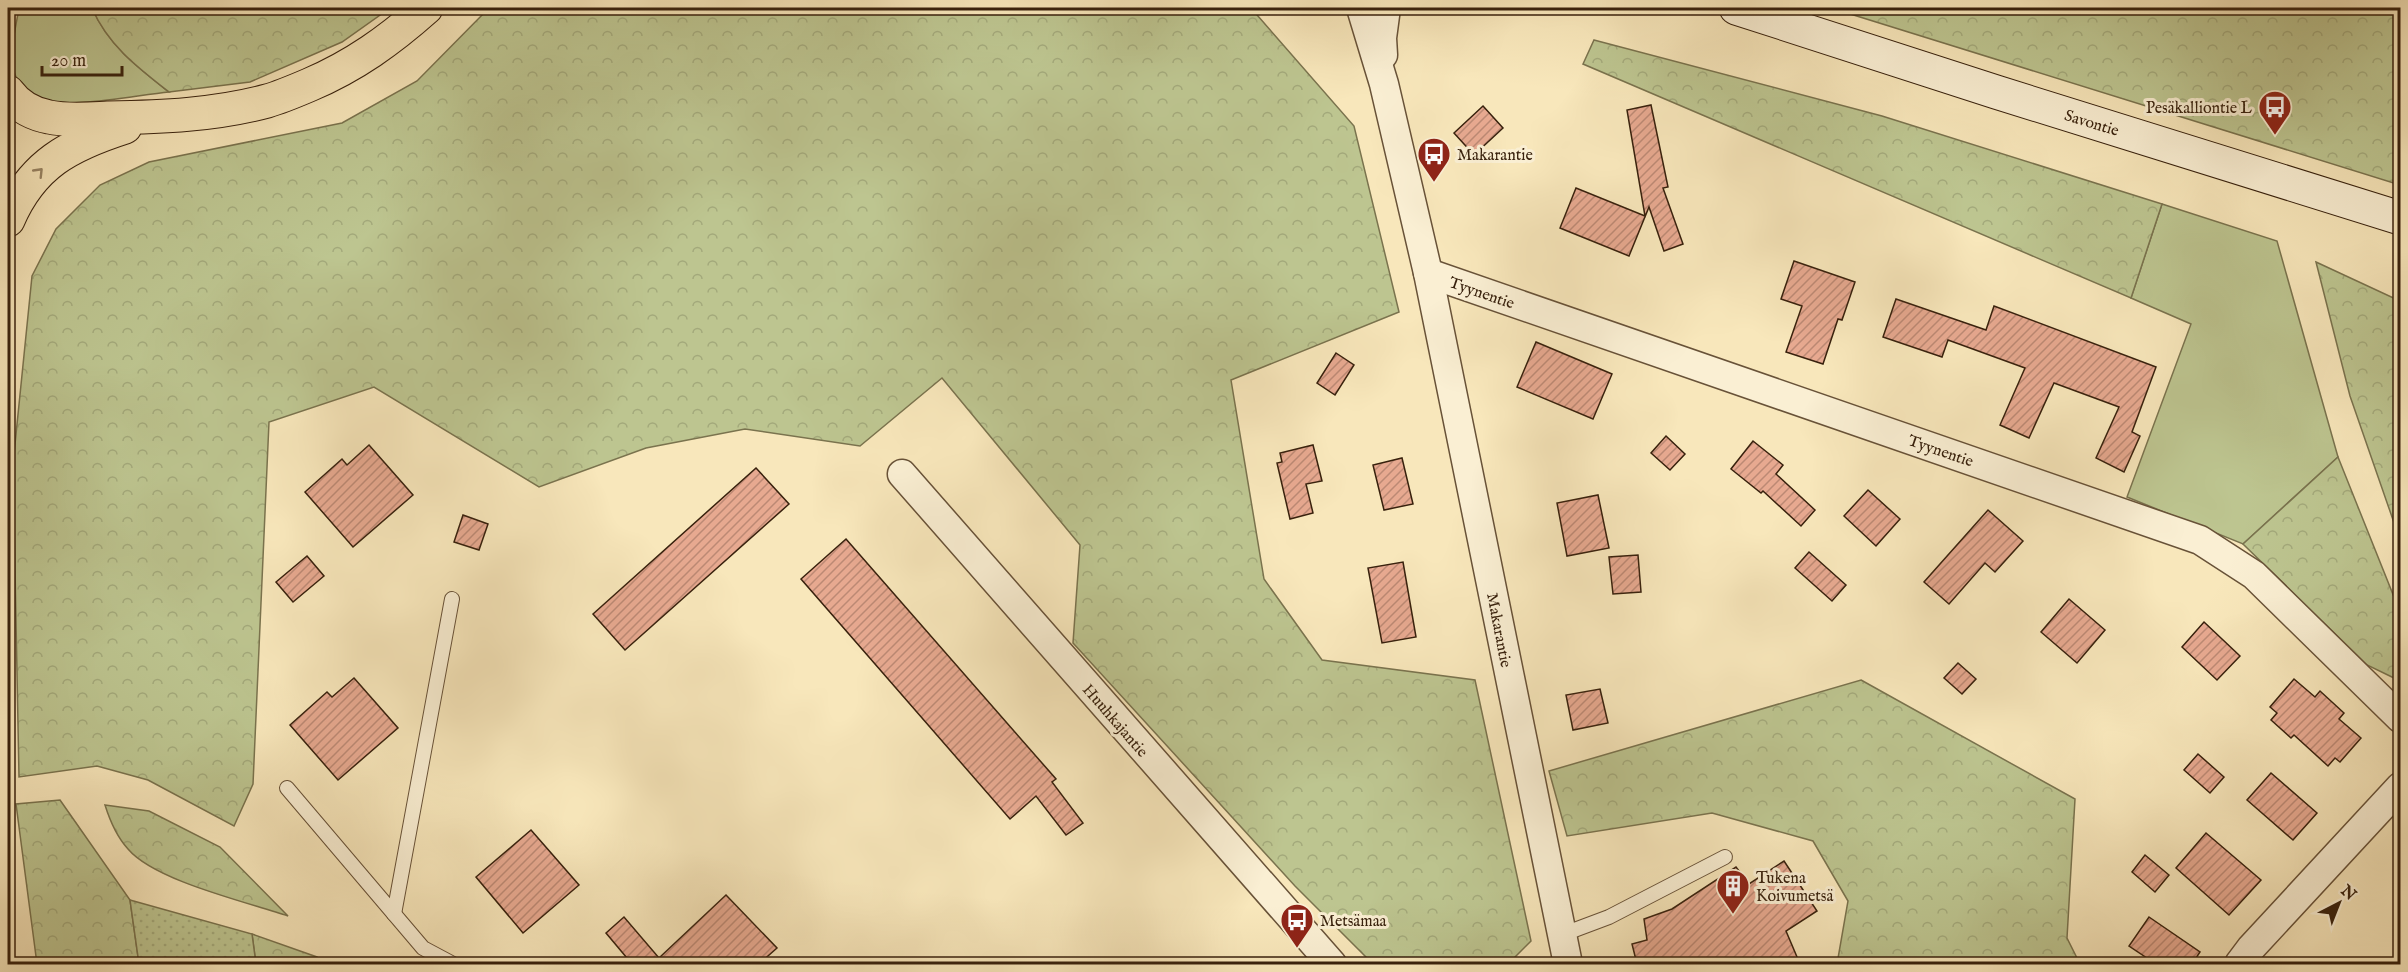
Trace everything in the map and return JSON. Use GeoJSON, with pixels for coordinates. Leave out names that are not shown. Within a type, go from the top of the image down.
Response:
{"type":"FeatureCollection","features":[{"type":"Feature","properties":{"kind":"highway"},"geometry":{"type":"LineString","coordinates":[[8,92],[29,111],[50,117],[156,117],[219,110],[268,101],[310,85],[358,62],[426,8]]}},
{"type":"Feature","properties":{"kind":"highway"},"geometry":{"type":"LineString","coordinates":[[8,220],[28,183],[48,163],[73,147],[99,135],[156,117]]}},
{"type":"Feature","properties":{"kind":"main road","name":"Savontie"},"geometry":{"type":"LineString","coordinates":[[1709,8],[1787,16]]}},
{"type":"Feature","properties":{"kind":"main road","name":"Savontie"},"geometry":{"type":"LineString","coordinates":[[1737,8],[1787,16],[2400,218]]}},
{"type":"Feature","properties":{"kind":"street","name":"Makarantie"},"geometry":{"type":"LineString","coordinates":[[1361,8],[1384,84],[1428,273],[1568,964]]}},
{"type":"Feature","properties":{"kind":"street","name":"Makarantie"},"geometry":{"type":"LineString","coordinates":[[1384,84],[1382,38],[1386,8]]}},
{"type":"Feature","properties":{"kind":"street","name":"Tyynentie"},"geometry":{"type":"LineString","coordinates":[[1428,273],[2199,540],[2254,575],[2400,718]]}},
{"type":"Feature","properties":{"kind":"street","name":"Huuhkajantie"},"geometry":{"type":"LineString","coordinates":[[902,474],[1332,964]]}},
{"type":"Feature","properties":{"kind":"street"},"geometry":{"type":"LineString","coordinates":[[2239,964],[2251,948],[2400,787]]}},
{"type":"Feature","properties":{"kind":"lane"},"geometry":{"type":"LineString","coordinates":[[394,914],[452,599]]}},
{"type":"Feature","properties":{"kind":"lane"},"geometry":{"type":"LineString","coordinates":[[287,788],[423,948],[453,964]]}},
{"type":"Feature","properties":{"kind":"lane"},"geometry":{"type":"LineString","coordinates":[[1562,935],[1609,917],[1725,857]]}},
{"type":"Feature","properties":{"kind":"green space"},"geometry":{"type":"Polygon","coordinates":[[[19,8],[92,8],[106,33],[124,54],[169,92],[70,103],[43,101],[35,97],[20,84],[13,69],[13,42],[19,8]]]}},
{"type":"Feature","properties":{"kind":"green space"},"geometry":{"type":"Polygon","coordinates":[[[92,8],[390,8],[342,42],[250,82],[169,92],[115,44],[92,8]]]}},
{"type":"Feature","properties":{"kind":"green space"},"geometry":{"type":"Polygon","coordinates":[[[489,8],[1251,8],[1354,126],[1399,312],[1231,380],[1264,579],[1322,660],[1475,680],[1531,941],[1509,963],[1503,964],[1373,964],[1295,886],[1073,643],[1080,545],[942,378],[860,446],[745,429],[646,448],[539,487],[374,387],[269,422],[253,784],[234,826],[148,780],[97,766],[19,777],[13,464],[32,276],[56,229],[100,185],[149,162],[342,123],[417,81],[489,8]]]}},
{"type":"Feature","properties":{"kind":"green space"},"geometry":{"type":"Polygon","coordinates":[[[1831,8],[2400,8],[2400,185],[1831,8]]]}},
{"type":"Feature","properties":{"kind":"green space"},"geometry":{"type":"Polygon","coordinates":[[[1594,40],[1882,116],[2162,204],[2131,298],[1583,64],[1594,40]]]}},
{"type":"Feature","properties":{"kind":"green space"},"geometry":{"type":"Polygon","coordinates":[[[2162,204],[2277,241],[2338,457],[2243,544],[2127,497],[2191,324],[2131,298],[2162,204]]]}},
{"type":"Feature","properties":{"kind":"green space"},"geometry":{"type":"Polygon","coordinates":[[[2316,262],[2400,301],[2400,540],[2350,396],[2316,262]]]}},
{"type":"Feature","properties":{"kind":"green space"},"geometry":{"type":"Polygon","coordinates":[[[2338,457],[2400,612],[2400,672],[2394,678],[2367,665],[2243,544],[2338,457]]]}},
{"type":"Feature","properties":{"kind":"green space"},"geometry":{"type":"Polygon","coordinates":[[[1861,680],[2075,799],[2067,938],[2080,964],[1837,964],[1848,901],[1813,841],[1712,813],[1567,836],[1549,771],[1861,680]]]}},
{"type":"Feature","properties":{"kind":"green space"},"geometry":{"type":"Polygon","coordinates":[[[60,800],[130,900],[139,964],[37,964],[16,804],[60,800]]]}},
{"type":"Feature","properties":{"kind":"green space"},"geometry":{"type":"Polygon","coordinates":[[[105,805],[149,811],[220,847],[288,916],[180,881],[159,871],[128,849],[120,839],[105,805]]]}},
{"type":"Feature","properties":{"kind":"green space"},"geometry":{"type":"Polygon","coordinates":[[[130,900],[252,934],[256,964],[139,964],[130,900]]]}},
{"type":"Feature","properties":{"kind":"green space"},"geometry":{"type":"Polygon","coordinates":[[[252,934],[317,957],[324,964],[256,964],[252,934]]]}},
{"type":"Feature","properties":{"kind":"building"},"geometry":{"type":"Polygon","coordinates":[[[1651,105],[1668,187],[1663,188],[1683,244],[1664,251],[1649,207],[1629,256],[1560,228],[1576,188],[1645,216],[1627,110],[1651,105]]]}},
{"type":"Feature","properties":{"kind":"building"},"geometry":{"type":"Polygon","coordinates":[[[1483,106],[1503,128],[1474,155],[1454,133],[1483,106]]]}},
{"type":"Feature","properties":{"kind":"building"},"geometry":{"type":"Polygon","coordinates":[[[1794,261],[1855,282],[1842,320],[1838,319],[1823,364],[1786,352],[1802,306],[1781,299],[1794,261]]]}},
{"type":"Feature","properties":{"kind":"building"},"geometry":{"type":"Polygon","coordinates":[[[1896,299],[1986,330],[1994,306],[2156,367],[2132,432],[2140,436],[2124,472],[2096,458],[2119,407],[2054,383],[2029,438],[2000,425],[2025,368],[1948,340],[1942,357],[1883,337],[1896,299]]]}},
{"type":"Feature","properties":{"kind":"building"},"geometry":{"type":"Polygon","coordinates":[[[1536,342],[1612,374],[1593,419],[1517,387],[1536,342]]]}},
{"type":"Feature","properties":{"kind":"building"},"geometry":{"type":"Polygon","coordinates":[[[1336,353],[1354,365],[1335,395],[1317,383],[1336,353]]]}},
{"type":"Feature","properties":{"kind":"building"},"geometry":{"type":"Polygon","coordinates":[[[1666,436],[1685,454],[1670,470],[1651,453],[1666,436]]]}},
{"type":"Feature","properties":{"kind":"building"},"geometry":{"type":"Polygon","coordinates":[[[1753,441],[1783,465],[1776,474],[1815,510],[1801,526],[1763,491],[1761,493],[1731,469],[1753,441]]]}},
{"type":"Feature","properties":{"kind":"building"},"geometry":{"type":"Polygon","coordinates":[[[369,445],[413,495],[353,547],[305,492],[342,459],[347,465],[369,445]]]}},
{"type":"Feature","properties":{"kind":"building"},"geometry":{"type":"Polygon","coordinates":[[[1313,445],[1322,481],[1306,484],[1313,513],[1290,519],[1277,463],[1282,462],[1280,453],[1313,445]]]}},
{"type":"Feature","properties":{"kind":"building"},"geometry":{"type":"Polygon","coordinates":[[[1402,458],[1413,504],[1384,510],[1373,465],[1402,458]]]}},
{"type":"Feature","properties":{"kind":"building"},"geometry":{"type":"Polygon","coordinates":[[[756,468],[789,504],[625,650],[593,614],[756,468]]]}},
{"type":"Feature","properties":{"kind":"building"},"geometry":{"type":"Polygon","coordinates":[[[1868,490],[1900,519],[1876,546],[1844,516],[1868,490]]]}},
{"type":"Feature","properties":{"kind":"building"},"geometry":{"type":"Polygon","coordinates":[[[1598,495],[1609,548],[1567,556],[1557,503],[1598,495]]]}},
{"type":"Feature","properties":{"kind":"building"},"geometry":{"type":"Polygon","coordinates":[[[1988,510],[2023,541],[1995,572],[1985,563],[1949,604],[1924,582],[1988,510]]]}},
{"type":"Feature","properties":{"kind":"building"},"geometry":{"type":"Polygon","coordinates":[[[463,515],[488,524],[479,550],[454,542],[463,515]]]}},
{"type":"Feature","properties":{"kind":"building"},"geometry":{"type":"Polygon","coordinates":[[[846,539],[1056,779],[1052,782],[1083,823],[1066,835],[1036,796],[1010,819],[801,579],[846,539]]]}},
{"type":"Feature","properties":{"kind":"building"},"geometry":{"type":"Polygon","coordinates":[[[1809,552],[1846,585],[1832,601],[1795,568],[1809,552]]]}},
{"type":"Feature","properties":{"kind":"building"},"geometry":{"type":"Polygon","coordinates":[[[1638,555],[1641,592],[1613,594],[1609,557],[1638,555]]]}},
{"type":"Feature","properties":{"kind":"building"},"geometry":{"type":"Polygon","coordinates":[[[307,556],[324,576],[293,602],[276,582],[307,556]]]}},
{"type":"Feature","properties":{"kind":"building"},"geometry":{"type":"Polygon","coordinates":[[[1403,562],[1416,637],[1382,643],[1368,568],[1403,562]]]}},
{"type":"Feature","properties":{"kind":"building"},"geometry":{"type":"Polygon","coordinates":[[[2069,599],[2105,630],[2077,663],[2041,632],[2069,599]]]}},
{"type":"Feature","properties":{"kind":"building"},"geometry":{"type":"Polygon","coordinates":[[[2204,622],[2240,656],[2217,680],[2182,647],[2204,622]]]}},
{"type":"Feature","properties":{"kind":"building"},"geometry":{"type":"Polygon","coordinates":[[[1958,663],[1976,679],[1962,694],[1944,678],[1958,663]]]}},
{"type":"Feature","properties":{"kind":"building"},"geometry":{"type":"Polygon","coordinates":[[[354,678],[398,728],[338,780],[290,725],[327,692],[332,697],[354,678]]]}},
{"type":"Feature","properties":{"kind":"building"},"geometry":{"type":"Polygon","coordinates":[[[2294,679],[2315,697],[2320,691],[2344,713],[2339,719],[2361,738],[2340,762],[2335,758],[2328,766],[2294,735],[2291,738],[2271,720],[2277,713],[2270,707],[2294,679]]]}},
{"type":"Feature","properties":{"kind":"building"},"geometry":{"type":"Polygon","coordinates":[[[1600,689],[1608,723],[1573,730],[1566,695],[1600,689]]]}},
{"type":"Feature","properties":{"kind":"building"},"geometry":{"type":"Polygon","coordinates":[[[2198,754],[2224,777],[2210,793],[2184,770],[2198,754]]]}},
{"type":"Feature","properties":{"kind":"building"},"geometry":{"type":"Polygon","coordinates":[[[2271,773],[2317,813],[2293,840],[2247,800],[2271,773]]]}},
{"type":"Feature","properties":{"kind":"building"},"geometry":{"type":"Polygon","coordinates":[[[531,830],[579,885],[523,933],[476,877],[531,830]]]}},
{"type":"Feature","properties":{"kind":"building"},"geometry":{"type":"Polygon","coordinates":[[[2206,833],[2261,880],[2229,915],[2176,868],[2206,833]]]}},
{"type":"Feature","properties":{"kind":"building"},"geometry":{"type":"Polygon","coordinates":[[[2145,855],[2169,875],[2155,892],[2132,872],[2145,855]]]}},
{"type":"Feature","properties":{"kind":"building","name":"Tukena Koivumetsä"},"geometry":{"type":"Polygon","coordinates":[[[1784,861],[1817,911],[1786,931],[1800,964],[1637,964],[1632,944],[1647,940],[1644,919],[1672,909],[1736,867],[1749,884],[1784,861]]]}},
{"type":"Feature","properties":{"kind":"building"},"geometry":{"type":"Polygon","coordinates":[[[726,895],[777,948],[759,964],[632,964],[606,933],[624,917],[659,958],[726,895]]]}},
{"type":"Feature","properties":{"kind":"building"},"geometry":{"type":"Polygon","coordinates":[[[2149,917],[2200,952],[2192,964],[2156,964],[2129,946],[2149,917]]]}},
{"type":"Feature","properties":{"kind":"place","name":"Pesäkalliontie L"},"geometry":{"type":"Point","coordinates":[2275,136]}},
{"type":"Feature","properties":{"kind":"place","name":"Makarantie"},"geometry":{"type":"Point","coordinates":[1434,183]}},
{"type":"Feature","properties":{"kind":"place","name":"Tukena Koivumetsä"},"geometry":{"type":"Point","coordinates":[1733,915]}},
{"type":"Feature","properties":{"kind":"place","name":"Metsämaa"},"geometry":{"type":"Point","coordinates":[1297,949]}}]}
